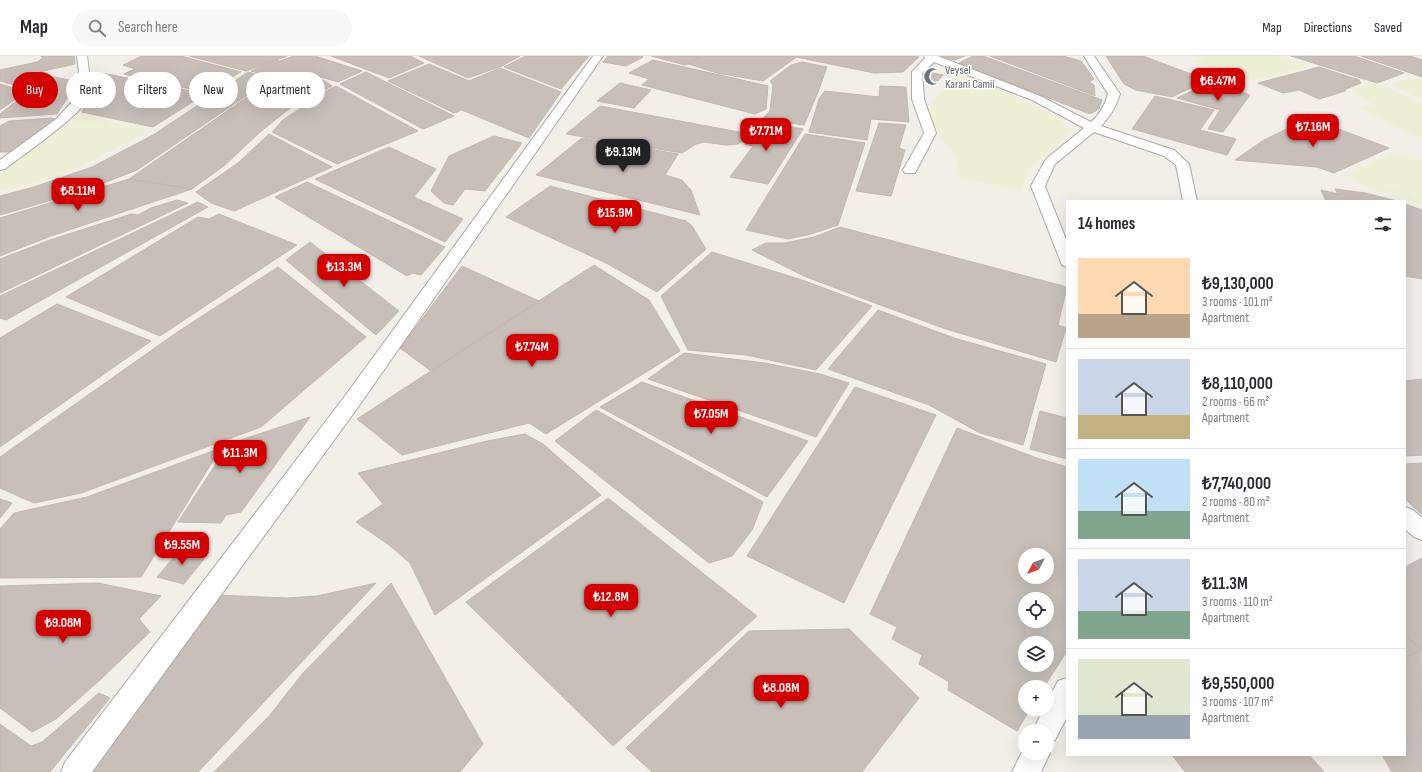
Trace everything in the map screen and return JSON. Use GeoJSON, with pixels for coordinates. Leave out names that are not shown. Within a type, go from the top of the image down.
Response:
{"type":"FeatureCollection","features":[{"type":"Feature","properties":{"kind":"street"},"geometry":{"type":"LineString","coordinates":[[0,166],[59,123],[81,100],[84,71],[82,56]]}},
{"type":"Feature","properties":{"kind":"street"},"geometry":{"type":"LineString","coordinates":[[76,772],[349,405],[598,56]]}},
{"type":"Feature","properties":{"kind":"street"},"geometry":{"type":"LineString","coordinates":[[1066,259],[1038,186],[1052,160],[1093,128],[1113,102],[1114,94],[1089,56]]}},
{"type":"Feature","properties":{"kind":"street"},"geometry":{"type":"LineString","coordinates":[[910,170],[930,133],[918,99],[917,72],[931,57],[1036,98],[1093,128],[1169,153],[1182,164],[1190,200]]}},
{"type":"Feature","properties":{"kind":"street"},"geometry":{"type":"LineString","coordinates":[[1406,517],[1422,531]]}},
{"type":"Feature","properties":{"kind":"street"},"geometry":{"type":"LineString","coordinates":[[1050,724],[1066,692]]}},
{"type":"Feature","properties":{"kind":"street"},"geometry":{"type":"LineString","coordinates":[[1026,772],[1032,760]]}},
{"type":"Feature","properties":{"kind":"green space"},"geometry":{"type":"Polygon","coordinates":[[[1204,56],[1280,56],[1312,66],[1248,81],[1193,61],[1206,57],[1204,56]]]}},
{"type":"Feature","properties":{"kind":"green space"},"geometry":{"type":"Polygon","coordinates":[[[958,73],[999,89],[1056,117],[1072,130],[1052,151],[1028,168],[1021,190],[956,177],[958,158],[951,148],[931,127],[927,116],[931,105],[958,73]]]}},
{"type":"Feature","properties":{"kind":"green space"},"geometry":{"type":"Polygon","coordinates":[[[1415,77],[1422,80],[1422,99],[1390,84],[1415,77]]]}},
{"type":"Feature","properties":{"kind":"green space"},"geometry":{"type":"Polygon","coordinates":[[[1371,83],[1386,87],[1422,104],[1422,140],[1360,108],[1374,105],[1352,90],[1371,83]]]}},
{"type":"Feature","properties":{"kind":"green space"},"geometry":{"type":"Polygon","coordinates":[[[80,116],[151,130],[73,170],[39,182],[0,191],[0,176],[9,166],[80,116]]]}},
{"type":"Feature","properties":{"kind":"green space"},"geometry":{"type":"Polygon","coordinates":[[[1396,152],[1422,161],[1422,205],[1364,185],[1344,174],[1396,152]]]}},
{"type":"Feature","properties":{"kind":"building"},"geometry":{"type":"Polygon","coordinates":[[[41,56],[74,56],[75,64],[39,72],[12,72],[12,84],[0,81],[0,70],[37,62],[43,58],[41,56]]]}},
{"type":"Feature","properties":{"kind":"building"},"geometry":{"type":"Polygon","coordinates":[[[142,56],[181,56],[241,72],[238,74],[238,72],[189,72],[189,89],[181,87],[181,72],[128,72],[135,69],[123,65],[142,56]]]}},
{"type":"Feature","properties":{"kind":"building"},"geometry":{"type":"Polygon","coordinates":[[[189,56],[287,56],[246,71],[189,56]]]}},
{"type":"Feature","properties":{"kind":"building"},"geometry":{"type":"Polygon","coordinates":[[[294,56],[315,56],[362,71],[338,82],[325,78],[325,72],[251,71],[276,60],[280,61],[294,56]]]}},
{"type":"Feature","properties":{"kind":"building"},"geometry":{"type":"Polygon","coordinates":[[[331,56],[410,56],[424,63],[389,78],[331,56]]]}},
{"type":"Feature","properties":{"kind":"building"},"geometry":{"type":"Polygon","coordinates":[[[419,56],[520,56],[502,66],[468,78],[419,56]]]}},
{"type":"Feature","properties":{"kind":"building"},"geometry":{"type":"Polygon","coordinates":[[[526,56],[589,56],[561,89],[504,67],[526,56]]]}},
{"type":"Feature","properties":{"kind":"building"},"geometry":{"type":"Polygon","coordinates":[[[608,56],[643,57],[626,66],[603,62],[608,56]]]}},
{"type":"Feature","properties":{"kind":"building"},"geometry":{"type":"Polygon","coordinates":[[[651,56],[701,56],[685,65],[651,56]]]}},
{"type":"Feature","properties":{"kind":"building"},"geometry":{"type":"Polygon","coordinates":[[[701,56],[798,56],[763,81],[717,73],[689,64],[701,56]]]}},
{"type":"Feature","properties":{"kind":"building"},"geometry":{"type":"Polygon","coordinates":[[[941,56],[965,56],[954,60],[941,56]]]}},
{"type":"Feature","properties":{"kind":"building"},"geometry":{"type":"Polygon","coordinates":[[[973,56],[983,56],[1102,100],[1099,109],[1090,114],[959,63],[973,56]]]}},
{"type":"Feature","properties":{"kind":"building"},"geometry":{"type":"Polygon","coordinates":[[[990,56],[1063,56],[1081,61],[1094,79],[1089,82],[1094,85],[1095,96],[990,56]]]}},
{"type":"Feature","properties":{"kind":"building"},"geometry":{"type":"Polygon","coordinates":[[[1106,56],[1143,56],[1207,80],[1172,97],[1136,90],[1124,84],[1106,56]]]}},
{"type":"Feature","properties":{"kind":"building"},"geometry":{"type":"Polygon","coordinates":[[[1291,56],[1354,56],[1404,73],[1377,83],[1291,56]]]}},
{"type":"Feature","properties":{"kind":"building"},"geometry":{"type":"Polygon","coordinates":[[[1361,56],[1410,56],[1422,60],[1422,77],[1361,56]]]}},
{"type":"Feature","properties":{"kind":"building"},"geometry":{"type":"Polygon","coordinates":[[[796,57],[919,57],[903,72],[874,73],[796,57]]]}},
{"type":"Feature","properties":{"kind":"building"},"geometry":{"type":"Polygon","coordinates":[[[653,60],[768,86],[766,109],[755,114],[642,85],[649,79],[629,73],[653,60]]]}},
{"type":"Feature","properties":{"kind":"building"},"geometry":{"type":"Polygon","coordinates":[[[802,62],[827,67],[804,125],[762,119],[770,111],[773,85],[770,81],[791,65],[802,62]]]}},
{"type":"Feature","properties":{"kind":"building"},"geometry":{"type":"Polygon","coordinates":[[[429,64],[469,81],[500,68],[561,92],[529,138],[462,110],[454,113],[388,81],[429,64]]]}},
{"type":"Feature","properties":{"kind":"building"},"geometry":{"type":"Polygon","coordinates":[[[1319,67],[1359,80],[1361,83],[1346,89],[1345,91],[1319,99],[1299,90],[1283,93],[1258,83],[1319,67]]]}},
{"type":"Feature","properties":{"kind":"building"},"geometry":{"type":"Polygon","coordinates":[[[366,72],[454,116],[423,129],[340,84],[366,72]]]}},
{"type":"Feature","properties":{"kind":"building","name":"Veysel Karani Camii"},"geometry":{"type":"Polygon","coordinates":[[[927,72],[943,75],[936,83],[921,79],[927,72]]]}},
{"type":"Feature","properties":{"kind":"building"},"geometry":{"type":"Polygon","coordinates":[[[246,73],[246,96],[238,101],[238,79],[246,73]]]}},
{"type":"Feature","properties":{"kind":"building"},"geometry":{"type":"Polygon","coordinates":[[[116,76],[124,77],[124,108],[181,108],[181,89],[189,91],[189,104],[153,127],[82,112],[84,108],[116,108],[116,76]]]}},
{"type":"Feature","properties":{"kind":"building"},"geometry":{"type":"Polygon","coordinates":[[[58,78],[66,79],[66,100],[57,114],[0,118],[0,114],[12,105],[12,108],[58,108],[58,78]]]}},
{"type":"Feature","properties":{"kind":"building"},"geometry":{"type":"Polygon","coordinates":[[[325,81],[332,86],[325,90],[325,81]]]}},
{"type":"Feature","properties":{"kind":"building"},"geometry":{"type":"Polygon","coordinates":[[[1213,81],[1250,95],[1223,132],[1208,129],[1220,110],[1177,98],[1213,81]]]}},
{"type":"Feature","properties":{"kind":"building"},"geometry":{"type":"Polygon","coordinates":[[[620,83],[651,90],[634,108],[597,101],[620,83]]]}},
{"type":"Feature","properties":{"kind":"building"},"geometry":{"type":"Polygon","coordinates":[[[0,84],[12,88],[12,102],[0,110],[0,84]]]}},
{"type":"Feature","properties":{"kind":"building"},"geometry":{"type":"Polygon","coordinates":[[[336,86],[418,131],[337,164],[272,132],[284,119],[301,108],[325,108],[325,92],[336,86]]]}},
{"type":"Feature","properties":{"kind":"building"},"geometry":{"type":"Polygon","coordinates":[[[880,86],[906,87],[909,122],[871,119],[867,140],[809,132],[819,99],[825,91],[879,97],[880,86]]]}},
{"type":"Feature","properties":{"kind":"building"},"geometry":{"type":"Polygon","coordinates":[[[1155,96],[1214,110],[1200,130],[1236,139],[1227,155],[1132,129],[1155,96]]]}},
{"type":"Feature","properties":{"kind":"building"},"geometry":{"type":"Polygon","coordinates":[[[246,98],[246,108],[291,108],[260,132],[225,165],[192,189],[129,179],[232,108],[238,108],[238,104],[246,98]]]}},
{"type":"Feature","properties":{"kind":"building"},"geometry":{"type":"Polygon","coordinates":[[[600,106],[744,133],[742,141],[738,144],[726,145],[704,142],[696,144],[682,153],[566,134],[600,106]]]}},
{"type":"Feature","properties":{"kind":"building"},"geometry":{"type":"Polygon","coordinates":[[[194,108],[228,108],[137,170],[83,191],[0,215],[0,196],[34,187],[92,167],[153,135],[194,108]]]}},
{"type":"Feature","properties":{"kind":"building"},"geometry":{"type":"Polygon","coordinates":[[[1309,118],[1389,148],[1334,173],[1317,167],[1235,160],[1264,140],[1309,118]]]}},
{"type":"Feature","properties":{"kind":"building"},"geometry":{"type":"Polygon","coordinates":[[[55,119],[51,125],[11,152],[0,152],[0,126],[9,121],[55,119]]]}},
{"type":"Feature","properties":{"kind":"building"},"geometry":{"type":"Polygon","coordinates":[[[757,121],[803,129],[768,184],[730,177],[753,146],[745,144],[757,121]]]}},
{"type":"Feature","properties":{"kind":"building"},"geometry":{"type":"Polygon","coordinates":[[[879,123],[906,125],[899,148],[905,150],[891,196],[856,191],[879,123]]]}},
{"type":"Feature","properties":{"kind":"building"},"geometry":{"type":"Polygon","coordinates":[[[269,134],[332,167],[234,211],[211,203],[196,192],[238,163],[269,134]]]}},
{"type":"Feature","properties":{"kind":"building"},"geometry":{"type":"Polygon","coordinates":[[[805,134],[865,143],[838,225],[811,234],[788,239],[746,230],[805,134]]]}},
{"type":"Feature","properties":{"kind":"building"},"geometry":{"type":"Polygon","coordinates":[[[494,136],[522,143],[485,191],[465,189],[453,205],[444,203],[431,191],[449,156],[494,136]]]}},
{"type":"Feature","properties":{"kind":"building"},"geometry":{"type":"Polygon","coordinates":[[[582,138],[678,154],[665,175],[682,180],[691,190],[700,215],[536,175],[582,138]]]}},
{"type":"Feature","properties":{"kind":"building"},"geometry":{"type":"Polygon","coordinates":[[[389,147],[436,169],[414,197],[463,219],[445,242],[315,179],[389,147]]]}},
{"type":"Feature","properties":{"kind":"building"},"geometry":{"type":"Polygon","coordinates":[[[129,179],[192,189],[51,236],[0,256],[0,218],[129,179]]]}},
{"type":"Feature","properties":{"kind":"building"},"geometry":{"type":"Polygon","coordinates":[[[307,182],[445,247],[421,275],[413,273],[407,276],[275,197],[307,182]]]}},
{"type":"Feature","properties":{"kind":"building"},"geometry":{"type":"Polygon","coordinates":[[[550,186],[686,221],[692,226],[706,249],[657,292],[608,264],[506,217],[550,186]]]}},
{"type":"Feature","properties":{"kind":"building"},"geometry":{"type":"Polygon","coordinates":[[[1335,189],[1365,193],[1393,200],[1326,200],[1321,190],[1338,194],[1335,189]]]}},
{"type":"Feature","properties":{"kind":"building"},"geometry":{"type":"Polygon","coordinates":[[[177,200],[188,203],[0,293],[0,259],[50,240],[131,214],[138,215],[151,208],[177,200]]]}},
{"type":"Feature","properties":{"kind":"building"},"geometry":{"type":"Polygon","coordinates":[[[198,202],[208,207],[6,320],[0,318],[0,296],[198,202]]]}},
{"type":"Feature","properties":{"kind":"building"},"geometry":{"type":"Polygon","coordinates":[[[1406,204],[1422,210],[1422,279],[1406,276],[1406,204]]]}},
{"type":"Feature","properties":{"kind":"building"},"geometry":{"type":"Polygon","coordinates":[[[219,214],[297,245],[160,336],[66,297],[198,217],[209,219],[219,214]]]}},
{"type":"Feature","properties":{"kind":"building"},"geometry":{"type":"Polygon","coordinates":[[[840,227],[1066,287],[1058,325],[1066,328],[1056,362],[946,329],[875,303],[804,276],[752,250],[766,243],[785,243],[814,237],[840,227]]]}},
{"type":"Feature","properties":{"kind":"building"},"geometry":{"type":"Polygon","coordinates":[[[310,242],[399,311],[376,335],[286,260],[310,242]]]}},
{"type":"Feature","properties":{"kind":"building"},"geometry":{"type":"Polygon","coordinates":[[[712,252],[802,280],[872,306],[816,370],[746,355],[688,350],[661,296],[712,252]]]}},
{"type":"Feature","properties":{"kind":"building"},"geometry":{"type":"Polygon","coordinates":[[[594,265],[649,300],[680,351],[546,434],[529,423],[402,455],[357,419],[594,265]]]}},
{"type":"Feature","properties":{"kind":"building"},"geometry":{"type":"Polygon","coordinates":[[[462,266],[539,301],[431,371],[400,348],[462,266]]]}},
{"type":"Feature","properties":{"kind":"building"},"geometry":{"type":"Polygon","coordinates":[[[278,267],[366,337],[261,427],[81,493],[34,503],[0,488],[0,457],[179,331],[278,267]]]}},
{"type":"Feature","properties":{"kind":"building"},"geometry":{"type":"Polygon","coordinates":[[[57,304],[151,341],[0,447],[0,338],[57,304]]]}},
{"type":"Feature","properties":{"kind":"building"},"geometry":{"type":"Polygon","coordinates":[[[878,310],[954,338],[1046,364],[1023,445],[980,433],[929,405],[828,369],[878,310]]]}},
{"type":"Feature","properties":{"kind":"building"},"geometry":{"type":"Polygon","coordinates":[[[684,353],[765,363],[820,374],[849,383],[816,437],[648,379],[684,353]]]}},
{"type":"Feature","properties":{"kind":"building"},"geometry":{"type":"Polygon","coordinates":[[[1422,379],[1422,455],[1406,456],[1406,381],[1422,379]]]}},
{"type":"Feature","properties":{"kind":"building"},"geometry":{"type":"Polygon","coordinates":[[[642,382],[808,441],[767,497],[600,407],[642,382]]]}},
{"type":"Feature","properties":{"kind":"building"},"geometry":{"type":"Polygon","coordinates":[[[855,387],[936,415],[844,603],[747,556],[855,387]]]}},
{"type":"Feature","properties":{"kind":"building"},"geometry":{"type":"Polygon","coordinates":[[[596,410],[763,502],[752,530],[732,556],[709,563],[555,441],[596,410]]]}},
{"type":"Feature","properties":{"kind":"building"},"geometry":{"type":"Polygon","coordinates":[[[1040,411],[1066,418],[1066,459],[1030,449],[1040,411]]]}},
{"type":"Feature","properties":{"kind":"building"},"geometry":{"type":"Polygon","coordinates":[[[310,417],[241,512],[226,515],[221,523],[178,522],[229,444],[310,417]]]}},
{"type":"Feature","properties":{"kind":"building"},"geometry":{"type":"Polygon","coordinates":[[[957,428],[1037,458],[1066,467],[1066,653],[1054,671],[1054,636],[1018,636],[1018,672],[1054,672],[1048,680],[1018,680],[1018,716],[1026,716],[1021,724],[1018,724],[1017,731],[948,690],[949,682],[919,664],[922,655],[892,639],[897,627],[870,614],[957,428]]]}},
{"type":"Feature","properties":{"kind":"building"},"geometry":{"type":"Polygon","coordinates":[[[525,434],[543,444],[601,495],[435,615],[410,563],[389,545],[356,522],[383,504],[358,473],[487,441],[525,434]]]}},
{"type":"Feature","properties":{"kind":"building"},"geometry":{"type":"Polygon","coordinates":[[[221,448],[141,577],[0,578],[0,529],[14,513],[87,497],[221,448]]]}},
{"type":"Feature","properties":{"kind":"building"},"geometry":{"type":"Polygon","coordinates":[[[1422,463],[1422,515],[1406,500],[1406,464],[1422,463]]]}},
{"type":"Feature","properties":{"kind":"building"},"geometry":{"type":"Polygon","coordinates":[[[608,498],[757,616],[613,746],[466,602],[608,498]]]}},
{"type":"Feature","properties":{"kind":"building"},"geometry":{"type":"Polygon","coordinates":[[[0,499],[12,503],[0,518],[0,499]]]}},
{"type":"Feature","properties":{"kind":"building"},"geometry":{"type":"Polygon","coordinates":[[[181,549],[207,555],[184,584],[157,577],[181,549]]]}},
{"type":"Feature","properties":{"kind":"building"},"geometry":{"type":"Polygon","coordinates":[[[1422,558],[1422,650],[1406,636],[1406,566],[1422,558]]]}},
{"type":"Feature","properties":{"kind":"building"},"geometry":{"type":"Polygon","coordinates":[[[98,583],[161,596],[139,619],[150,632],[101,679],[56,719],[32,732],[0,708],[0,586],[98,583]]]}},
{"type":"Feature","properties":{"kind":"building"},"geometry":{"type":"Polygon","coordinates":[[[376,583],[198,772],[89,772],[216,595],[287,598],[317,596],[376,583]]]}},
{"type":"Feature","properties":{"kind":"building"},"geometry":{"type":"Polygon","coordinates":[[[391,583],[483,744],[460,772],[214,772],[270,715],[303,673],[391,583]]]}},
{"type":"Feature","properties":{"kind":"building"},"geometry":{"type":"Polygon","coordinates":[[[849,629],[919,698],[862,772],[652,772],[626,748],[749,631],[849,629]]]}},
{"type":"Feature","properties":{"kind":"building"},"geometry":{"type":"Polygon","coordinates":[[[1406,636],[1421,649],[1406,657],[1406,636]]]}},
{"type":"Feature","properties":{"kind":"building"},"geometry":{"type":"Polygon","coordinates":[[[1421,649],[1422,772],[1392,772],[1383,756],[1406,756],[1406,657],[1421,649]]]}},
{"type":"Feature","properties":{"kind":"building"},"geometry":{"type":"Polygon","coordinates":[[[99,693],[110,698],[50,772],[0,772],[0,724],[31,746],[42,742],[99,693]]]}},
{"type":"Feature","properties":{"kind":"building"},"geometry":{"type":"Polygon","coordinates":[[[1173,756],[1310,756],[1324,772],[1185,772],[1173,756]]]}},
{"type":"Feature","properties":{"kind":"place","name":"Veysel Karani Camii"},"geometry":{"type":"Point","coordinates":[932,77]}}]}
